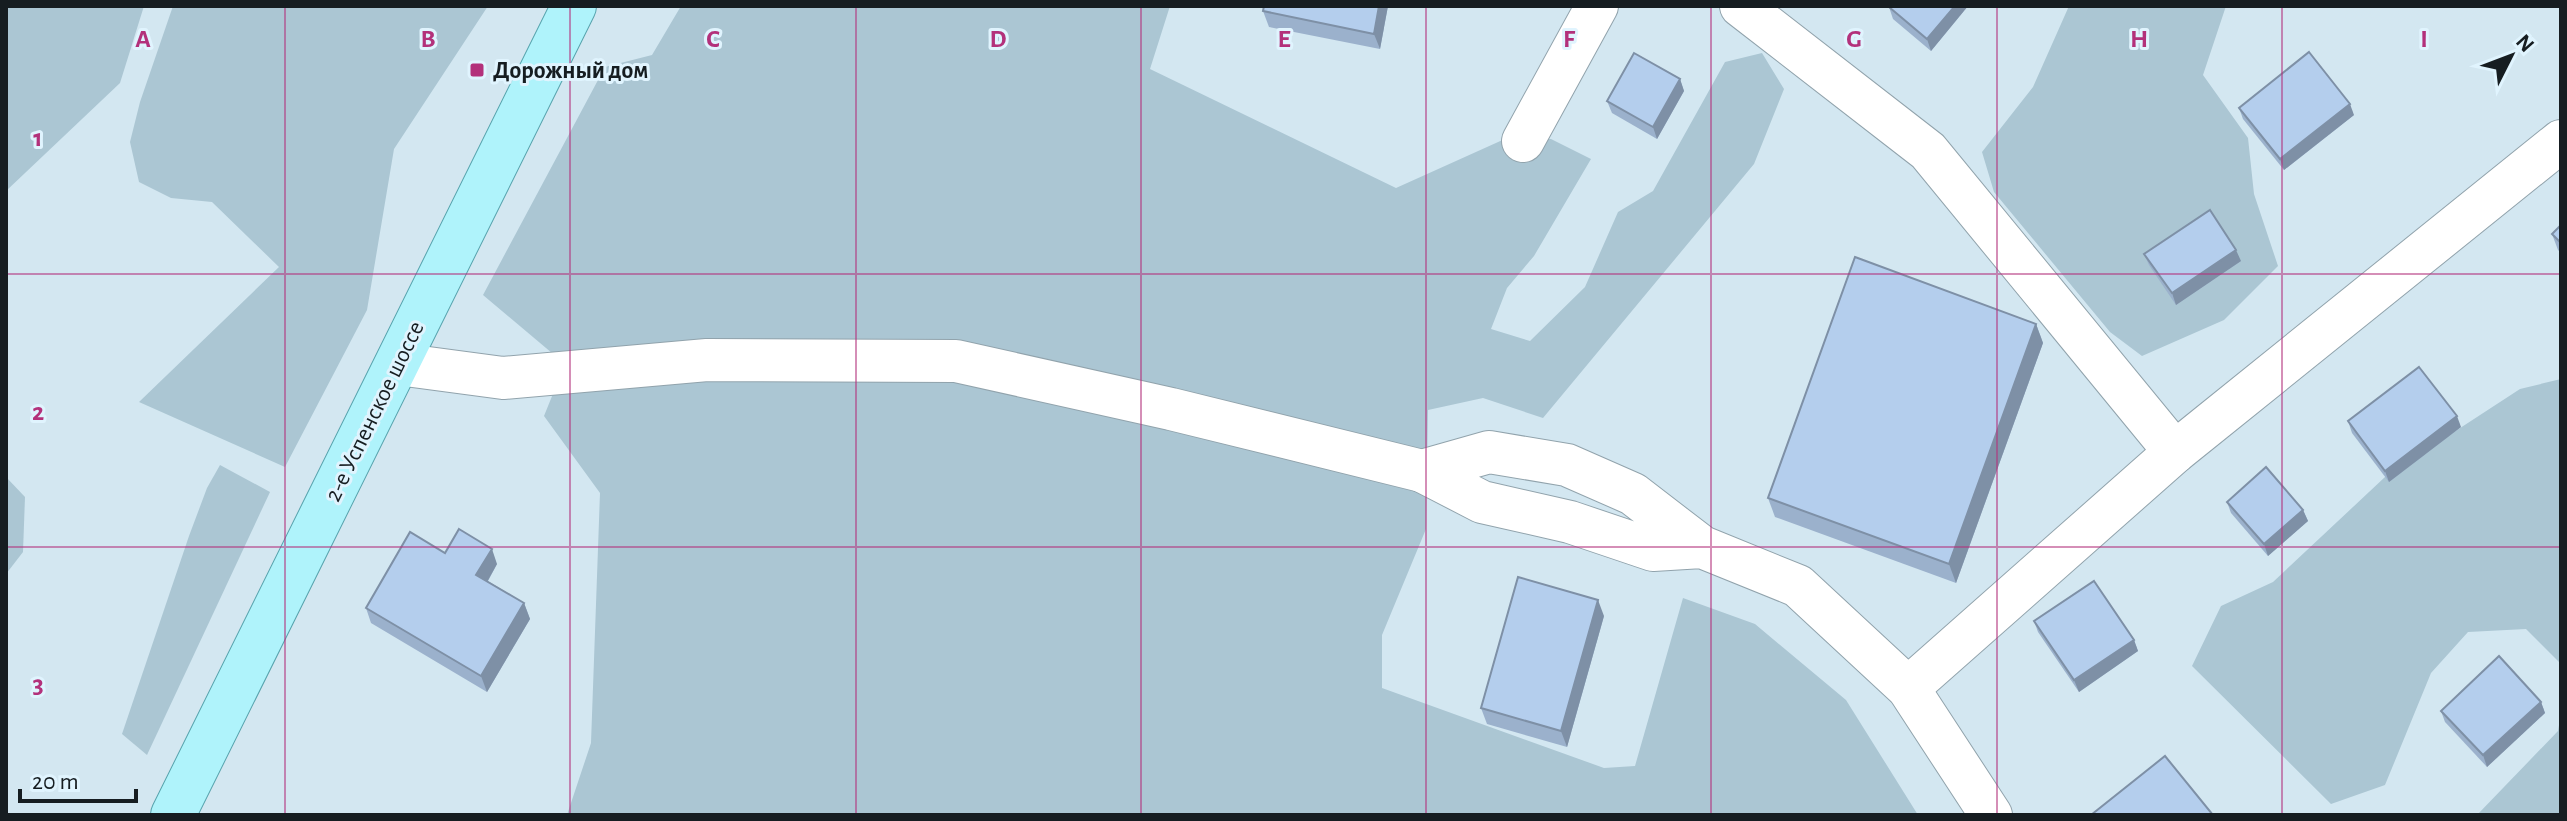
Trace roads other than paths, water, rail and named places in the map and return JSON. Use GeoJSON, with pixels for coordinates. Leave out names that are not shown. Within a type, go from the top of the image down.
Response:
{"type":"FeatureCollection","features":[{"type":"Feature","properties":{"kind":"main road","name":"2-е Успенское шоссе"},"geometry":{"type":"LineString","coordinates":[[173,815],[574,6]]}},
{"type":"Feature","properties":{"kind":"street"},"geometry":{"type":"LineString","coordinates":[[1523,141],[1597,6]]}},
{"type":"Feature","properties":{"kind":"street"},"geometry":{"type":"LineString","coordinates":[[1741,6],[1928,151],[2175,452]]}},
{"type":"Feature","properties":{"kind":"street"},"geometry":{"type":"LineString","coordinates":[[1908,688],[2175,452],[2561,141]]}},
{"type":"Feature","properties":{"kind":"street"},"geometry":{"type":"LineString","coordinates":[[398,364],[503,378],[707,360],[956,361],[1171,409],[1422,471],[1482,502],[1570,522],[1653,550],[1702,547]]}},
{"type":"Feature","properties":{"kind":"street"},"geometry":{"type":"LineString","coordinates":[[1422,471],[1489,452],[1567,465],[1633,494],[1702,547],[1798,586],[1908,688],[1991,815]]}},
{"type":"Feature","properties":{"kind":"place","name":"Дорожный дом"},"geometry":{"type":"Point","coordinates":[477,70]}}]}
